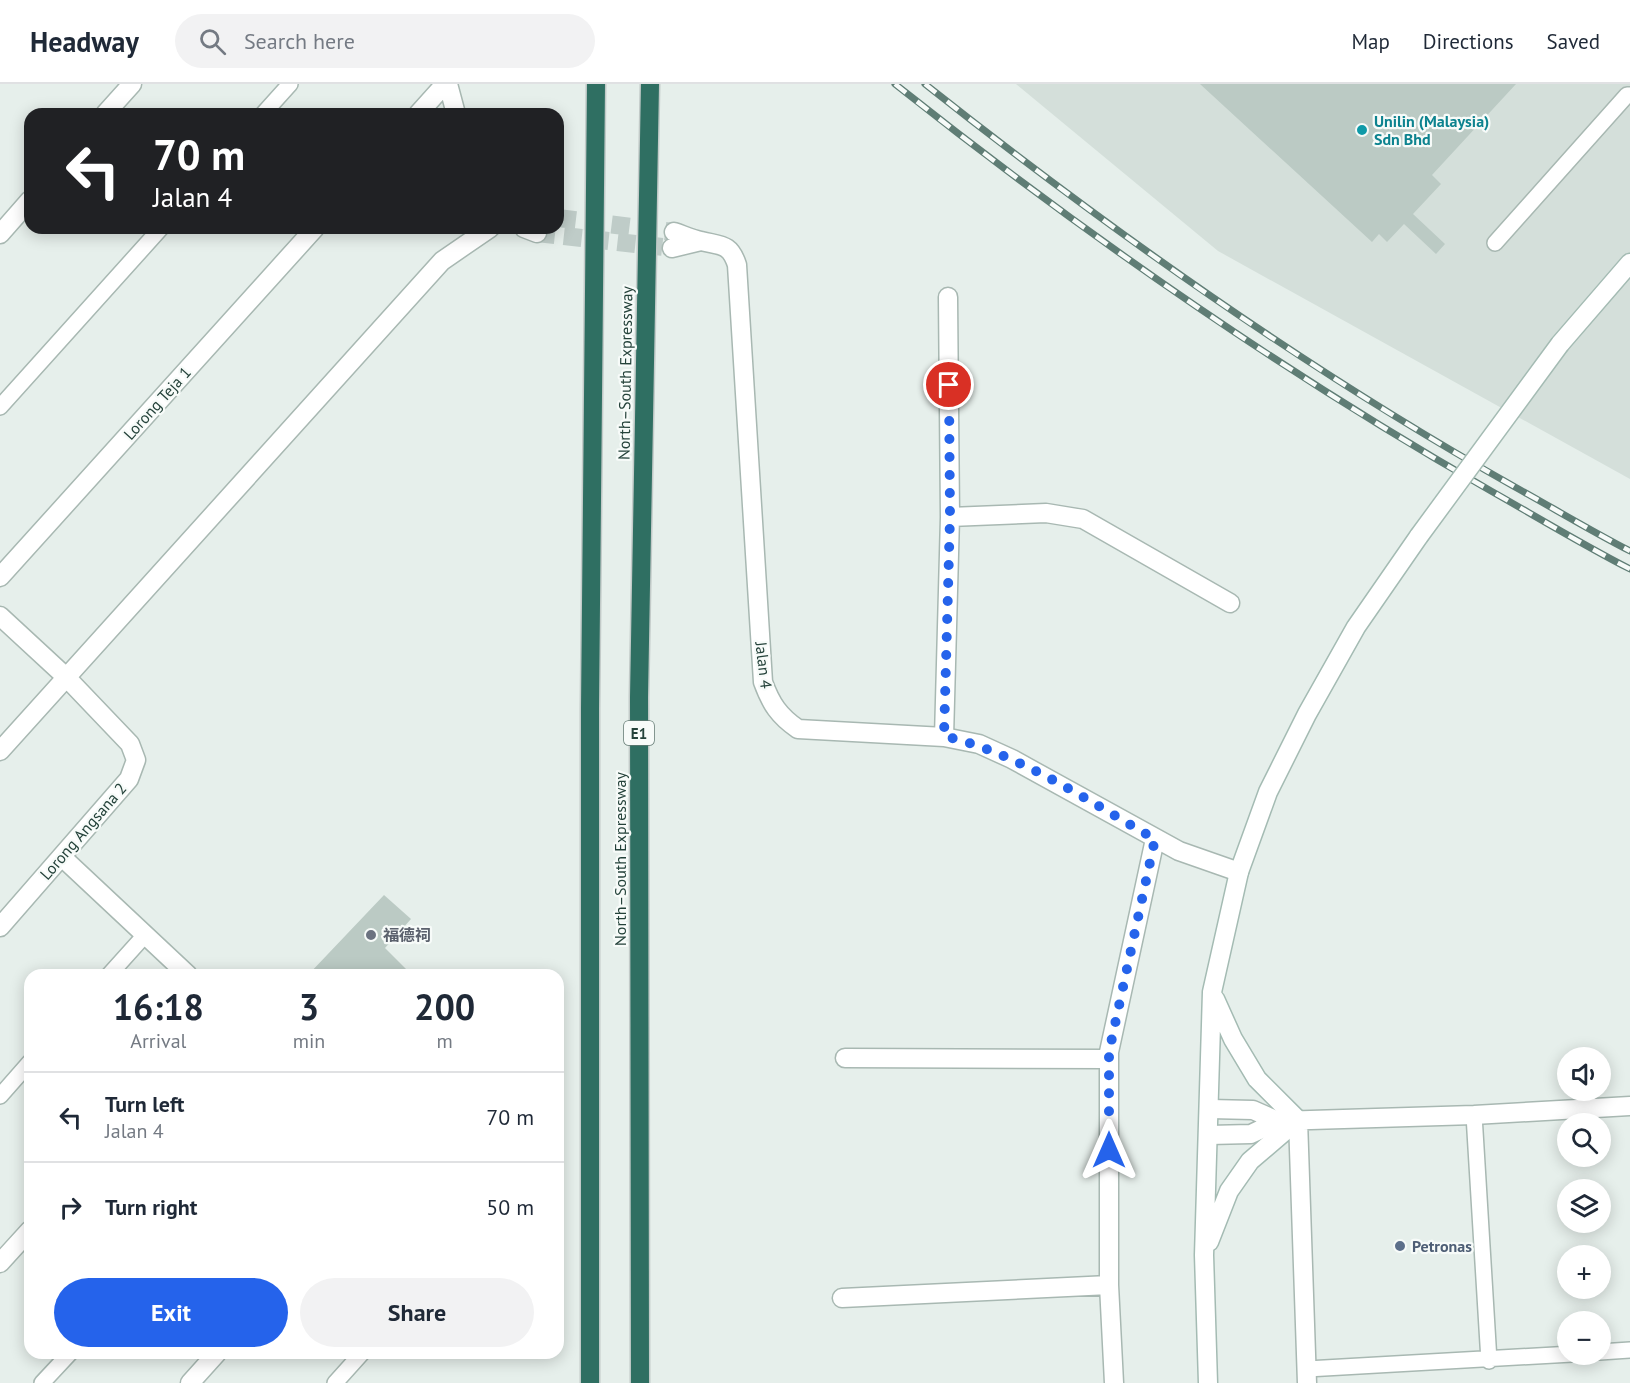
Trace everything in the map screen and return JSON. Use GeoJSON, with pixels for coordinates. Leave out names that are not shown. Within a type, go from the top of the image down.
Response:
{"type":"FeatureCollection","features":[{"type":"Feature","properties":{"kind":"highway","name":"North–South Expressway"},"geometry":{"type":"LineString","coordinates":[[590,1383],[590,696],[596,84]]}},
{"type":"Feature","properties":{"kind":"highway","name":"North–South Expressway"},"geometry":{"type":"LineString","coordinates":[[640,1383],[639,697],[650,84]]}},
{"type":"Feature","properties":{"kind":"street"},"geometry":{"type":"LineString","coordinates":[[424,108],[446,84],[454,108]]}},
{"type":"Feature","properties":{"kind":"street"},"geometry":{"type":"LineString","coordinates":[[109,108],[124,87]]}},
{"type":"Feature","properties":{"kind":"street"},"geometry":{"type":"LineString","coordinates":[[0,234],[24,207]]}},
{"type":"Feature","properties":{"kind":"street","name":"Lorong Teja 1"},"geometry":{"type":"LineString","coordinates":[[0,577],[310,234]]}},
{"type":"Feature","properties":{"kind":"street"},"geometry":{"type":"LineString","coordinates":[[0,751],[436,268],[480,234]]}},
{"type":"Feature","properties":{"kind":"street","name":"Jalan 4"},"geometry":{"type":"LineString","coordinates":[[673,240],[724,244],[729,248],[737,265],[763,682],[770,701],[780,716],[798,729],[944,736],[979,744],[1012,759],[1155,839],[1190,855],[1239,872]]}},
{"type":"Feature","properties":{"kind":"street"},"geometry":{"type":"LineString","coordinates":[[1208,1383],[1204,1255],[1212,992],[1239,872],[1268,792],[1307,714],[1356,627],[1419,536],[1560,344],[1630,263]]}},
{"type":"Feature","properties":{"kind":"street"},"geometry":{"type":"LineString","coordinates":[[944,736],[950,517],[948,297]]}},
{"type":"Feature","properties":{"kind":"street"},"geometry":{"type":"LineString","coordinates":[[950,517],[1046,513],[1083,519],[1230,603]]}},
{"type":"Feature","properties":{"kind":"street","name":"Lorong Angsana 2"},"geometry":{"type":"LineString","coordinates":[[0,616],[66,677],[130,744],[136,760],[129,779],[0,927]]}},
{"type":"Feature","properties":{"kind":"street"},"geometry":{"type":"LineString","coordinates":[[1114,1383],[1109,1285],[1110,1059],[1155,839]]}},
{"type":"Feature","properties":{"kind":"street"},"geometry":{"type":"LineString","coordinates":[[62,857],[182,969]]}},
{"type":"Feature","properties":{"kind":"street"},"geometry":{"type":"LineString","coordinates":[[1212,992],[1233,1039],[1257,1079],[1298,1120],[1307,1376]]}},
{"type":"Feature","properties":{"kind":"street"},"geometry":{"type":"LineString","coordinates":[[845,1058],[1110,1059]]}},
{"type":"Feature","properties":{"kind":"street"},"geometry":{"type":"LineString","coordinates":[[1209,1135],[1251,1134],[1278,1121],[1474,1115],[1630,1106]]}},
{"type":"Feature","properties":{"kind":"street"},"geometry":{"type":"LineString","coordinates":[[1210,1109],[1253,1110],[1278,1121]]}},
{"type":"Feature","properties":{"kind":"street"},"geometry":{"type":"LineString","coordinates":[[1204,1255],[1229,1191],[1250,1161],[1298,1120]]}},
{"type":"Feature","properties":{"kind":"street"},"geometry":{"type":"LineString","coordinates":[[0,1263],[24,1237]]}},
{"type":"Feature","properties":{"kind":"street"},"geometry":{"type":"LineString","coordinates":[[842,1298],[1109,1285]]}},
{"type":"Feature","properties":{"kind":"street"},"geometry":{"type":"LineString","coordinates":[[190,1383],[212,1359]]}},
{"type":"Feature","properties":{"kind":"lane"},"geometry":{"type":"LineString","coordinates":[[268,108],[290,84]]}},
{"type":"Feature","properties":{"kind":"lane"},"geometry":{"type":"LineString","coordinates":[[1494,243],[1626,95],[1630,94]]}},
{"type":"Feature","properties":{"kind":"lane"},"geometry":{"type":"LineString","coordinates":[[0,407],[156,234]]}},
{"type":"Feature","properties":{"kind":"lane"},"geometry":{"type":"LineString","coordinates":[[114,969],[145,935]]}},
{"type":"Feature","properties":{"kind":"lane"},"geometry":{"type":"LineString","coordinates":[[0,1096],[24,1069]]}},
{"type":"Feature","properties":{"kind":"lane"},"geometry":{"type":"LineString","coordinates":[[1474,1115],[1489,1361]]}},
{"type":"Feature","properties":{"kind":"lane"},"geometry":{"type":"LineString","coordinates":[[1611,1351],[1630,1350]]}},
{"type":"Feature","properties":{"kind":"lane"},"geometry":{"type":"LineString","coordinates":[[1307,1376],[1557,1355]]}},
{"type":"Feature","properties":{"kind":"lane"},"geometry":{"type":"LineString","coordinates":[[42,1383],[64,1359]]}},
{"type":"Feature","properties":{"kind":"lane"},"geometry":{"type":"LineString","coordinates":[[335,1383],[357,1359]]}},
{"type":"Feature","properties":{"kind":"shaded area"},"geometry":{"type":"Polygon","coordinates":[[[1016,84],[1630,84],[1630,479],[1218,251],[1016,84]]]}},
{"type":"Feature","properties":{"kind":"building","name":"Unilin (Malaysia) Sdn Bhd"},"geometry":{"type":"Polygon","coordinates":[[[1200,84],[1516,84],[1432,175],[1441,184],[1413,214],[1445,244],[1436,254],[1404,224],[1387,242],[1379,234],[1372,242],[1200,84]]]}},
{"type":"Feature","properties":{"kind":"building","name":"福德祠"},"geometry":{"type":"Polygon","coordinates":[[[384,895],[411,919],[385,948],[406,969],[314,969],[384,895]]]}},
{"type":"Feature","properties":{"kind":"tunnel"},"geometry":{"type":"LineString","coordinates":[[564,219],[674,232]]}},
{"type":"Feature","properties":{"kind":"tunnel"},"geometry":{"type":"LineString","coordinates":[[546,234],[672,248]]}},
{"type":"Feature","properties":{"kind":"railway"},"geometry":{"type":"LineString","coordinates":[[895,84],[1038,194],[1185,299],[1260,349],[1413,445],[1630,569]]}},
{"type":"Feature","properties":{"kind":"railway"},"geometry":{"type":"LineString","coordinates":[[925,84],[1139,246],[1286,347],[1438,442],[1630,551]]}},
{"type":"Feature","properties":{"kind":"place","name":"Unilin (Malaysia) Sdn Bhd"},"geometry":{"type":"Point","coordinates":[1362,130]}},
{"type":"Feature","properties":{"kind":"place","name":"福德祠"},"geometry":{"type":"Point","coordinates":[371,935]}},
{"type":"Feature","properties":{"kind":"place","name":"Petronas"},"geometry":{"type":"Point","coordinates":[1400,1246]}},
{"type":"Feature","properties":{"kind":"route"},"geometry":{"type":"LineString","coordinates":[[949,385],[950,517],[944,736],[979,744],[1012,759],[1155,839],[1109,1052],[1109,1150]]}}]}
